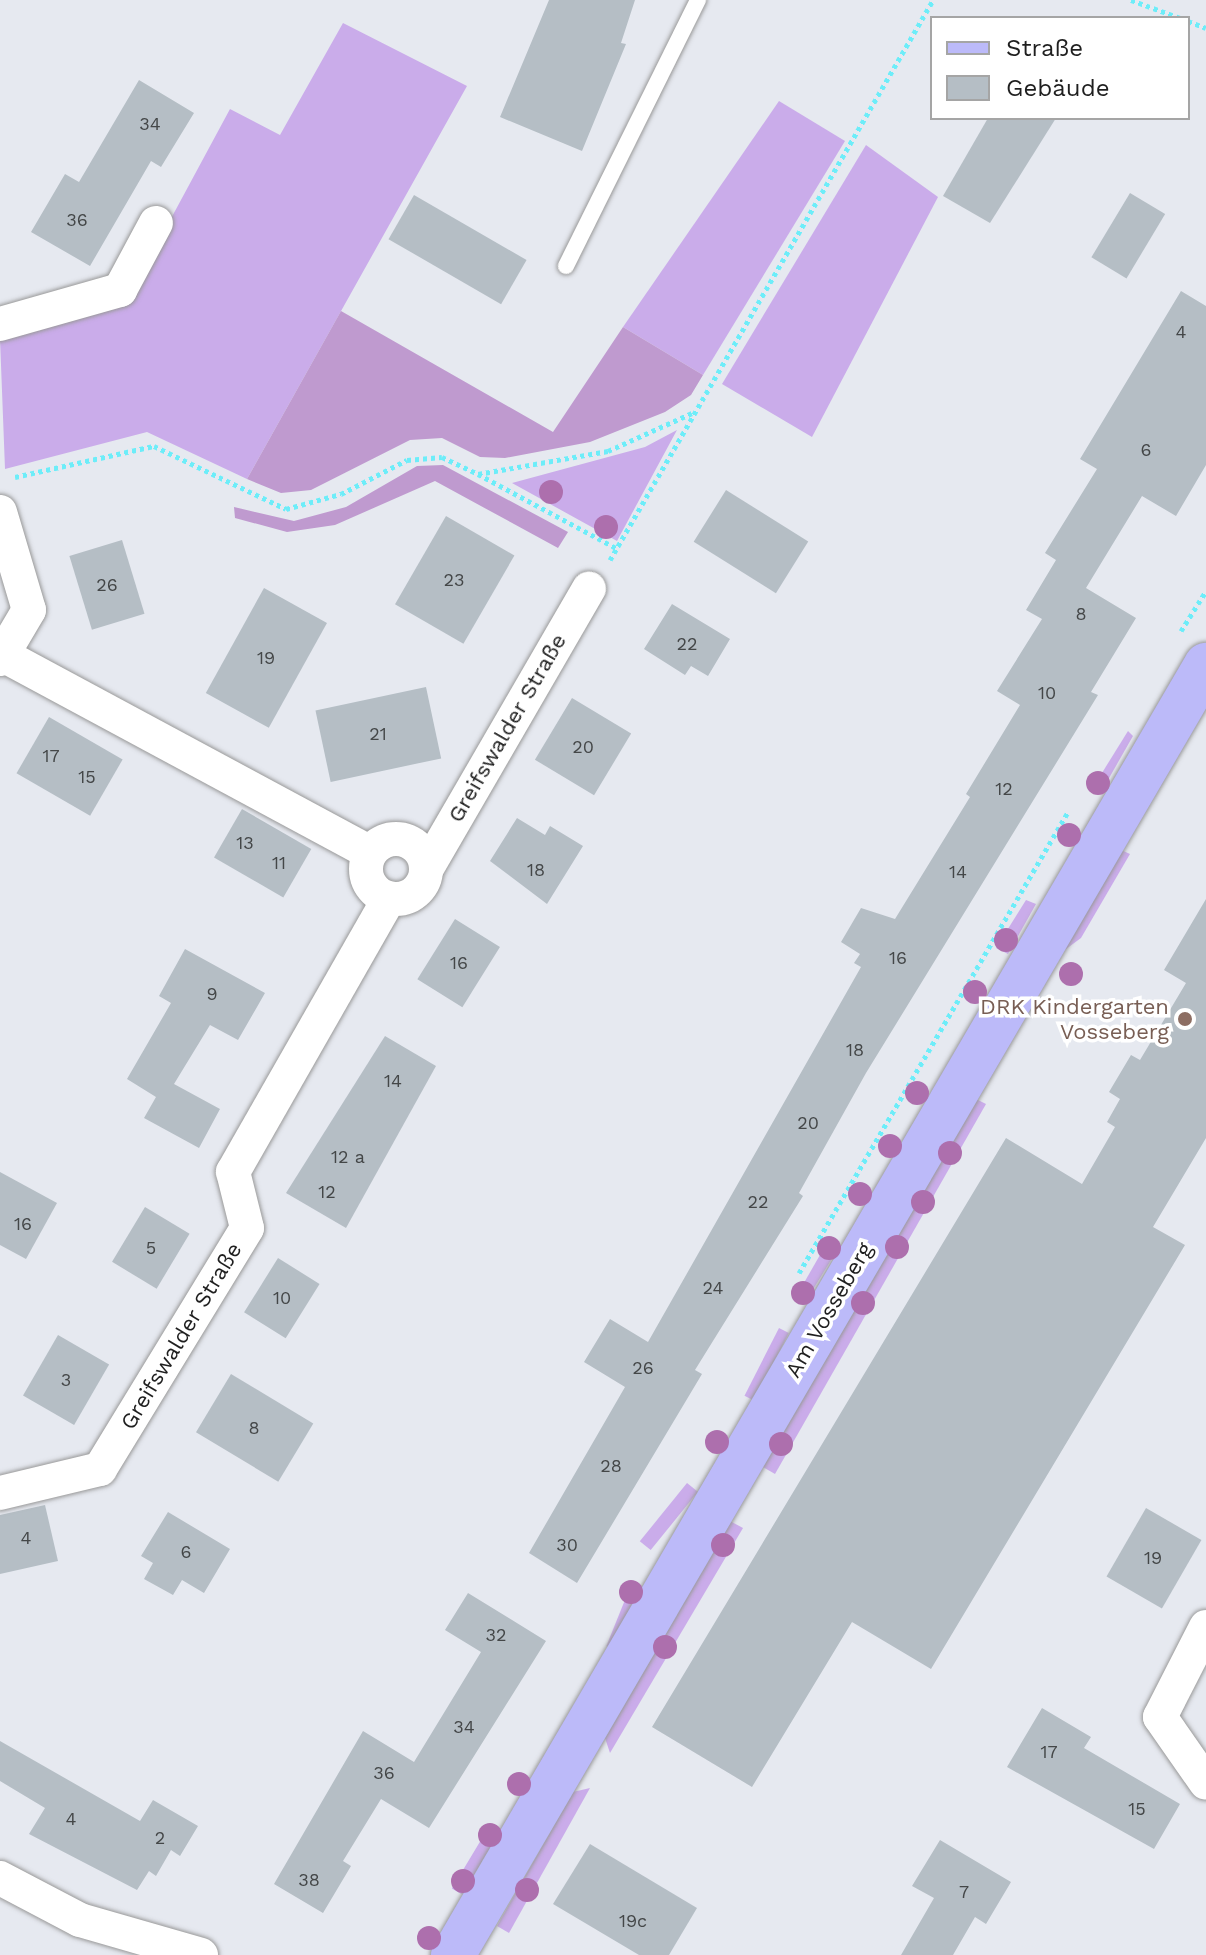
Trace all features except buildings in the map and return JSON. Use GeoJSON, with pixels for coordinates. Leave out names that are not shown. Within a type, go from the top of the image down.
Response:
{"type":"FeatureCollection","features":[{"type":"Feature","properties":{"kind":"street"},"geometry":{"type":"LineString","coordinates":[[0,324],[120,290],[156,223]]}},
{"type":"Feature","properties":{"kind":"street"},"geometry":{"type":"LineString","coordinates":[[0,512],[29,610],[1,657],[370,853]]}},
{"type":"Feature","properties":{"kind":"street","name":"Greifswalder Straße"},"geometry":{"type":"LineString","coordinates":[[0,1493],[100,1469],[247,1228],[233,1172],[389,898],[417,891],[427,868],[589,589]]}},
{"type":"Feature","properties":{"kind":"street","name":"Am Vosseberg"},"geometry":{"type":"LineString","coordinates":[[453,1955],[1206,665]]}},
{"type":"Feature","properties":{"kind":"street"},"geometry":{"type":"LineString","coordinates":[[370,853],[396,838],[411,842],[427,868]]}},
{"type":"Feature","properties":{"kind":"street"},"geometry":{"type":"LineString","coordinates":[[370,853],[370,885],[389,898]]}},
{"type":"Feature","properties":{"kind":"street"},"geometry":{"type":"LineString","coordinates":[[1206,1627],[1160,1717],[1206,1783]]}},
{"type":"Feature","properties":{"kind":"street"},"geometry":{"type":"LineString","coordinates":[[0,1878],[80,1920],[201,1955]]}},
{"type":"Feature","properties":{"kind":"lane"},"geometry":{"type":"LineString","coordinates":[[566,266],[698,0]]}},
{"type":"Feature","properties":{"kind":"path"},"geometry":{"type":"LineString","coordinates":[[589,589],[618,549],[692,413],[933,0]]}},
{"type":"Feature","properties":{"kind":"path"},"geometry":{"type":"LineString","coordinates":[[1131,0],[1175,16]]}},
{"type":"Feature","properties":{"kind":"path"},"geometry":{"type":"LineString","coordinates":[[478,474],[608,451],[692,413]]}},
{"type":"Feature","properties":{"kind":"path"},"geometry":{"type":"LineString","coordinates":[[0,481],[154,446],[286,509],[341,494],[407,460],[442,457],[618,549]]}},
{"type":"Feature","properties":{"kind":"shaded area"},"geometry":{"type":"Polygon","coordinates":[[[343,23],[467,86],[247,479],[147,432],[5,469],[0,339],[126,302],[230,109],[280,135],[343,23]]]}},
{"type":"Feature","properties":{"kind":"shaded area"},"geometry":{"type":"Polygon","coordinates":[[[779,101],[845,141],[703,375],[623,327],[779,101]]]}},
{"type":"Feature","properties":{"kind":"shaded area"},"geometry":{"type":"Polygon","coordinates":[[[866,145],[938,197],[812,437],[722,384],[866,145]]]}},
{"type":"Feature","properties":{"kind":"shaded area"},"geometry":{"type":"Polygon","coordinates":[[[341,311],[553,432],[623,327],[703,375],[691,395],[665,412],[590,442],[505,458],[480,457],[442,438],[410,440],[311,490],[281,493],[247,479],[341,311]]]}},
{"type":"Feature","properties":{"kind":"shaded area"},"geometry":{"type":"Polygon","coordinates":[[[677,430],[617,541],[512,483],[645,447],[677,430]]]}},
{"type":"Feature","properties":{"kind":"shaded area"},"geometry":{"type":"Polygon","coordinates":[[[443,465],[568,532],[558,548],[435,481],[335,525],[287,532],[235,518],[234,507],[294,521],[346,507],[417,466],[443,465]]]}},
{"type":"Feature","properties":{"kind":"shaded area"},"geometry":{"type":"Polygon","coordinates":[[[1128,731],[1133,736],[1100,794],[1092,789],[1128,731]]]}},
{"type":"Feature","properties":{"kind":"shaded area"},"geometry":{"type":"Polygon","coordinates":[[[1119,849],[1130,854],[1081,938],[1058,955],[1119,849]]]}},
{"type":"Feature","properties":{"kind":"shaded area"},"geometry":{"type":"Polygon","coordinates":[[[1026,900],[1036,904],[1008,954],[996,948],[1026,900]]]}},
{"type":"Feature","properties":{"kind":"shaded area"},"geometry":{"type":"Polygon","coordinates":[[[974,1098],[986,1104],[775,1474],[761,1466],[974,1098]]]}},
{"type":"Feature","properties":{"kind":"shaded area"},"geometry":{"type":"Polygon","coordinates":[[[828,1241],[839,1247],[806,1301],[797,1295],[828,1241]]]}},
{"type":"Feature","properties":{"kind":"shaded area"},"geometry":{"type":"Polygon","coordinates":[[[779,1328],[789,1333],[754,1401],[744,1396],[779,1328]]]}},
{"type":"Feature","properties":{"kind":"shaded area"},"geometry":{"type":"Polygon","coordinates":[[[687,1483],[698,1492],[651,1550],[640,1541],[687,1483]]]}},
{"type":"Feature","properties":{"kind":"shaded area"},"geometry":{"type":"Polygon","coordinates":[[[730,1521],[743,1528],[610,1753],[605,1738],[730,1521]]]}},
{"type":"Feature","properties":{"kind":"shaded area"},"geometry":{"type":"Polygon","coordinates":[[[631,1585],[641,1589],[616,1650],[606,1646],[631,1585]]]}},
{"type":"Feature","properties":{"kind":"shaded area"},"geometry":{"type":"Polygon","coordinates":[[[590,1788],[509,1933],[497,1926],[573,1792],[590,1788]]]}},
{"type":"Feature","properties":{"kind":"shaded area"},"geometry":{"type":"Polygon","coordinates":[[[490,1825],[500,1831],[462,1895],[452,1888],[490,1825]]]}},
{"type":"Feature","properties":{"kind":"place","name":"DRK Kindergarten Vosseberg"},"geometry":{"type":"Point","coordinates":[1185,1019]}}]}
